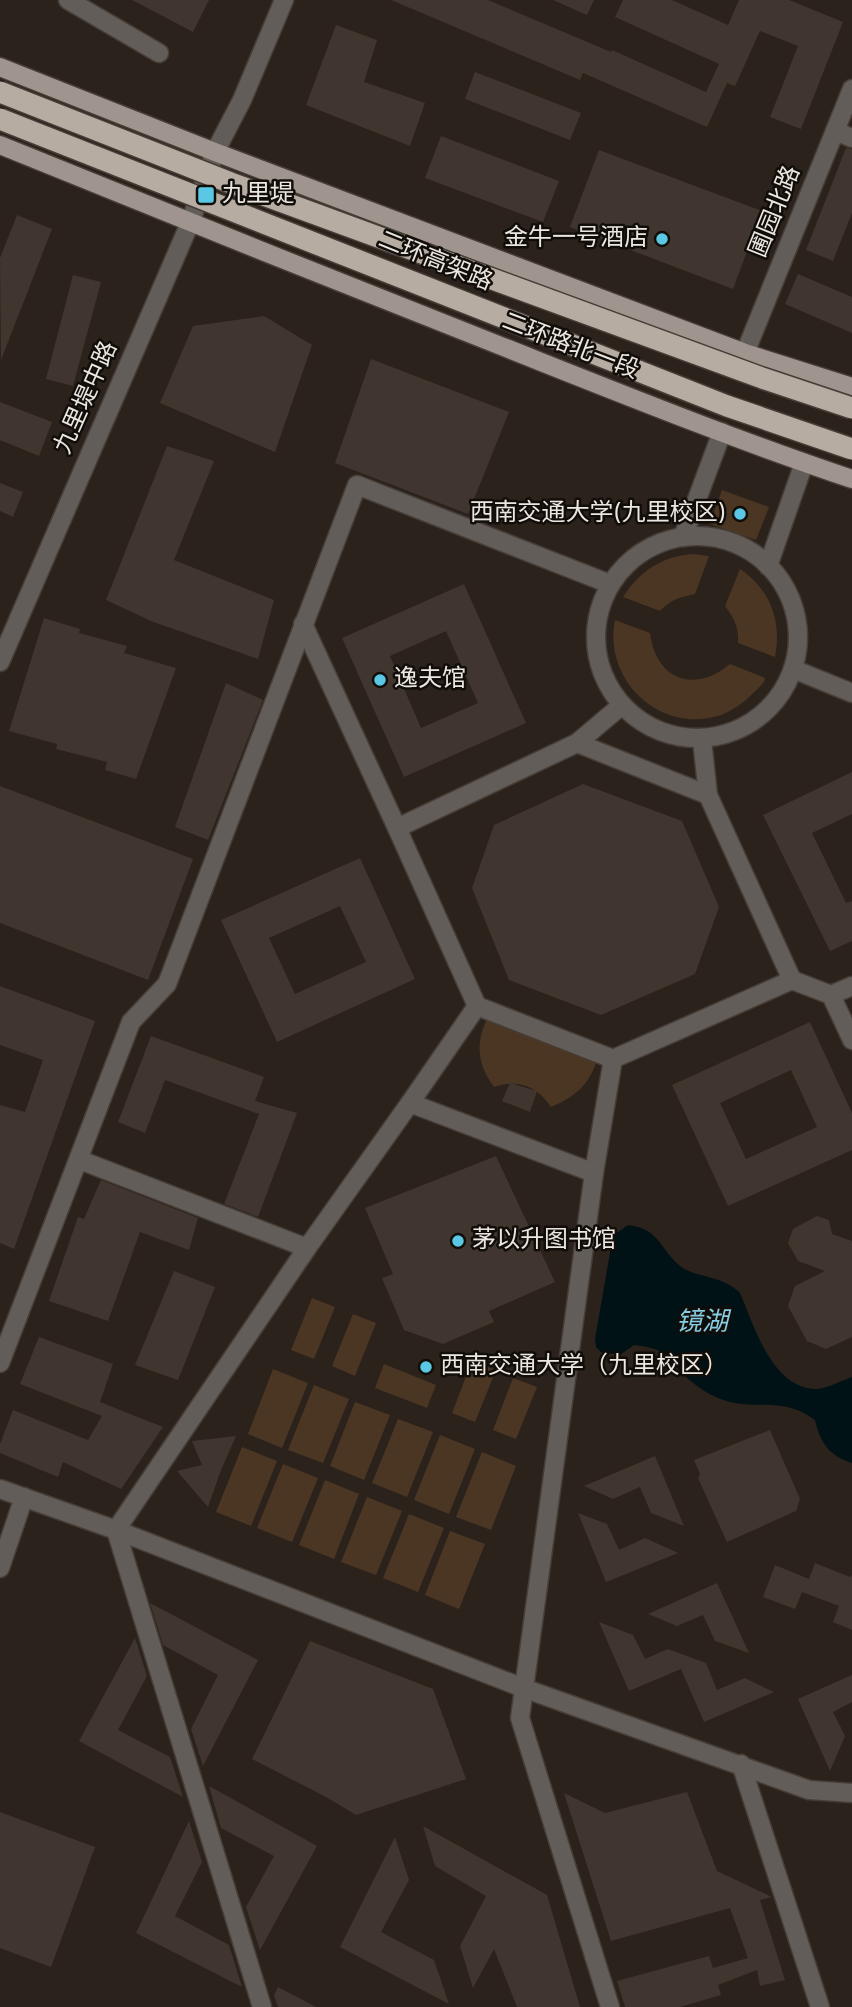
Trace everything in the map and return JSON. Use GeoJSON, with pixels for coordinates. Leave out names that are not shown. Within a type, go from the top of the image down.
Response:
{"type":"FeatureCollection","features":[{"type":"Feature","properties":{"kind":"highway","name":"二环高架路"},"geometry":{"type":"LineString","coordinates":[[0,92],[244,187],[762,378],[852,408]]}},
{"type":"Feature","properties":{"kind":"highway","name":"二环高架路"},"geometry":{"type":"LineString","coordinates":[[0,118],[727,406],[852,449]]}},
{"type":"Feature","properties":{"kind":"main road"},"geometry":{"type":"LineString","coordinates":[[0,67],[215,152],[745,352],[852,387]]}},
{"type":"Feature","properties":{"kind":"main road","name":"二环路北一段"},"geometry":{"type":"LineString","coordinates":[[0,145],[190,223],[722,432],[852,479]]}},
{"type":"Feature","properties":{"kind":"street"},"geometry":{"type":"LineString","coordinates":[[68,0],[159,53]]}},
{"type":"Feature","properties":{"kind":"street","name":"九里堤中路"},"geometry":{"type":"LineString","coordinates":[[0,662],[190,223],[215,152],[242,100],[284,0]]}},
{"type":"Feature","properties":{"kind":"street","name":"圃园北路"},"geometry":{"type":"LineString","coordinates":[[745,352],[852,89]]}},
{"type":"Feature","properties":{"kind":"street"},"geometry":{"type":"LineString","coordinates":[[835,131],[852,138]]}},
{"type":"Feature","properties":{"kind":"street"},"geometry":{"type":"LineString","coordinates":[[683,537],[722,432]]}},
{"type":"Feature","properties":{"kind":"street"},"geometry":{"type":"LineString","coordinates":[[768,566],[804,463]]}},
{"type":"Feature","properties":{"kind":"street"},"geometry":{"type":"LineString","coordinates":[[0,1363],[131,1023],[167,984],[358,485],[610,584]]}},
{"type":"Feature","properties":{"kind":"street"},"geometry":{"type":"LineString","coordinates":[[694,536],[729,541],[760,558],[768,566],[784,584],[797,616],[798,652],[788,685],[766,713],[736,732],[702,740],[667,735],[638,721],[615,699],[600,671],[594,639],[598,608],[610,584],[635,556],[663,541],[694,536]]}},
{"type":"Feature","properties":{"kind":"street"},"geometry":{"type":"LineString","coordinates":[[303,624],[477,1006],[613,1059],[792,980]]}},
{"type":"Feature","properties":{"kind":"street"},"geometry":{"type":"LineString","coordinates":[[793,669],[852,693]]}},
{"type":"Feature","properties":{"kind":"street"},"geometry":{"type":"LineString","coordinates":[[397,828],[577,743],[622,705]]}},
{"type":"Feature","properties":{"kind":"street"},"geometry":{"type":"LineString","coordinates":[[702,740],[708,795],[792,980],[831,995],[852,1040]]}},
{"type":"Feature","properties":{"kind":"street"},"geometry":{"type":"LineString","coordinates":[[577,743],[708,795]]}},
{"type":"Feature","properties":{"kind":"street"},"geometry":{"type":"LineString","coordinates":[[831,995],[852,985]]}},
{"type":"Feature","properties":{"kind":"street"},"geometry":{"type":"LineString","coordinates":[[116,1530],[307,1248],[477,1006]]}},
{"type":"Feature","properties":{"kind":"street"},"geometry":{"type":"LineString","coordinates":[[610,2007],[520,1718],[594,1173],[613,1059]]}},
{"type":"Feature","properties":{"kind":"street"},"geometry":{"type":"LineString","coordinates":[[410,1103],[594,1173]]}},
{"type":"Feature","properties":{"kind":"street"},"geometry":{"type":"LineString","coordinates":[[80,1160],[307,1248]]}},
{"type":"Feature","properties":{"kind":"street"},"geometry":{"type":"LineString","coordinates":[[0,1489],[116,1530],[526,1689],[809,1790],[852,1793]]}},
{"type":"Feature","properties":{"kind":"street"},"geometry":{"type":"LineString","coordinates":[[0,1567],[24,1497]]}},
{"type":"Feature","properties":{"kind":"street"},"geometry":{"type":"LineString","coordinates":[[116,1530],[257,2005]]}},
{"type":"Feature","properties":{"kind":"street"},"geometry":{"type":"LineString","coordinates":[[741,1764],[820,2007]]}},
{"type":"Feature","properties":{"kind":"shaded area"},"geometry":{"type":"Polygon","coordinates":[[[722,490],[769,507],[756,540],[710,524],[722,490]]]}},
{"type":"Feature","properties":{"kind":"shaded area"},"geometry":{"type":"Polygon","coordinates":[[[682,555],[709,556],[695,594],[676,600],[660,611],[623,597],[644,572],[653,566],[682,555]]]}},
{"type":"Feature","properties":{"kind":"shaded area"},"geometry":{"type":"Polygon","coordinates":[[[740,569],[759,586],[771,607],[777,631],[775,657],[738,643],[735,623],[725,606],[740,569]]]}},
{"type":"Feature","properties":{"kind":"shaded area"},"geometry":{"type":"Polygon","coordinates":[[[615,620],[650,633],[660,662],[668,671],[679,677],[690,680],[703,678],[730,664],[765,678],[764,682],[744,701],[721,715],[698,719],[677,717],[657,710],[641,698],[627,682],[618,663],[614,642],[615,620]]]}},
{"type":"Feature","properties":{"kind":"shaded area"},"geometry":{"type":"Polygon","coordinates":[[[488,1017],[597,1060],[590,1076],[574,1094],[551,1107],[540,1094],[526,1086],[511,1084],[494,1087],[484,1070],[480,1053],[481,1036],[488,1017]]]}},
{"type":"Feature","properties":{"kind":"shaded area"},"geometry":{"type":"Polygon","coordinates":[[[312,1298],[335,1307],[314,1359],[291,1350],[312,1298]]]}},
{"type":"Feature","properties":{"kind":"shaded area"},"geometry":{"type":"Polygon","coordinates":[[[353,1314],[376,1323],[355,1376],[332,1366],[353,1314]]]}},
{"type":"Feature","properties":{"kind":"shaded area"},"geometry":{"type":"Polygon","coordinates":[[[472,1361],[496,1370],[475,1422],[452,1413],[472,1361]]]}},
{"type":"Feature","properties":{"kind":"shaded area"},"geometry":{"type":"Polygon","coordinates":[[[384,1364],[436,1385],[427,1408],[375,1388],[384,1364]]]}},
{"type":"Feature","properties":{"kind":"shaded area"},"geometry":{"type":"Polygon","coordinates":[[[273,1369],[308,1383],[282,1448],[248,1434],[273,1369]]]}},
{"type":"Feature","properties":{"kind":"shaded area"},"geometry":{"type":"Polygon","coordinates":[[[513,1378],[537,1387],[516,1439],[493,1430],[513,1378]]]}},
{"type":"Feature","properties":{"kind":"shaded area"},"geometry":{"type":"Polygon","coordinates":[[[314,1385],[349,1399],[323,1463],[288,1450],[314,1385]]]}},
{"type":"Feature","properties":{"kind":"shaded area"},"geometry":{"type":"Polygon","coordinates":[[[355,1402],[390,1415],[364,1480],[330,1466],[355,1402]]]}},
{"type":"Feature","properties":{"kind":"shaded area"},"geometry":{"type":"Polygon","coordinates":[[[398,1419],[433,1432],[407,1497],[372,1483],[398,1419]]]}},
{"type":"Feature","properties":{"kind":"shaded area"},"geometry":{"type":"Polygon","coordinates":[[[440,1435],[475,1449],[449,1514],[414,1500],[440,1435]]]}},
{"type":"Feature","properties":{"kind":"shaded area"},"geometry":{"type":"Polygon","coordinates":[[[242,1447],[277,1461],[251,1526],[216,1512],[242,1447]]]}},
{"type":"Feature","properties":{"kind":"shaded area"},"geometry":{"type":"Polygon","coordinates":[[[482,1452],[516,1466],[491,1530],[456,1517],[482,1452]]]}},
{"type":"Feature","properties":{"kind":"shaded area"},"geometry":{"type":"Polygon","coordinates":[[[283,1464],[318,1478],[292,1542],[257,1528],[283,1464]]]}},
{"type":"Feature","properties":{"kind":"shaded area"},"geometry":{"type":"Polygon","coordinates":[[[325,1480],[359,1494],[334,1559],[299,1545],[325,1480]]]}},
{"type":"Feature","properties":{"kind":"shaded area"},"geometry":{"type":"Polygon","coordinates":[[[367,1497],[402,1511],[376,1575],[341,1562],[367,1497]]]}},
{"type":"Feature","properties":{"kind":"shaded area"},"geometry":{"type":"Polygon","coordinates":[[[409,1514],[444,1528],[418,1592],[383,1578],[409,1514]]]}},
{"type":"Feature","properties":{"kind":"shaded area"},"geometry":{"type":"Polygon","coordinates":[[[450,1531],[485,1544],[459,1609],[425,1595],[450,1531]]]}},
{"type":"Feature","properties":{"kind":"water","name":"镜湖"},"geometry":{"type":"Polygon","coordinates":[[[628,1225],[639,1227],[653,1235],[685,1269],[724,1282],[740,1293],[766,1352],[787,1378],[800,1386],[815,1389],[852,1377],[852,1463],[837,1456],[827,1447],[815,1420],[802,1412],[718,1398],[692,1382],[667,1355],[654,1349],[634,1345],[620,1355],[601,1352],[596,1347],[595,1339],[614,1235],[628,1225]]]}},
{"type":"Feature","properties":{"kind":"building"},"geometry":{"type":"Polygon","coordinates":[[[132,0],[209,0],[193,32],[132,0]]]}},
{"type":"Feature","properties":{"kind":"building"},"geometry":{"type":"Polygon","coordinates":[[[391,0],[488,0],[611,52],[612,50],[706,92],[719,64],[615,17],[623,0],[672,0],[728,25],[739,0],[789,0],[843,22],[801,129],[770,117],[798,46],[760,31],[735,86],[727,83],[707,127],[583,73],[580,80],[391,0]]]}},
{"type":"Feature","properties":{"kind":"building"},"geometry":{"type":"Polygon","coordinates":[[[553,0],[594,0],[587,15],[553,0]]]}},
{"type":"Feature","properties":{"kind":"building"},"geometry":{"type":"Polygon","coordinates":[[[336,25],[377,40],[364,82],[425,103],[410,146],[306,105],[336,25]]]}},
{"type":"Feature","properties":{"kind":"building"},"geometry":{"type":"Polygon","coordinates":[[[475,72],[581,113],[570,140],[465,99],[475,72]]]}},
{"type":"Feature","properties":{"kind":"building"},"geometry":{"type":"Polygon","coordinates":[[[441,136],[559,181],[543,222],[425,178],[441,136]]]}},
{"type":"Feature","properties":{"kind":"building"},"geometry":{"type":"Polygon","coordinates":[[[846,148],[852,149],[852,213],[833,261],[806,250],[846,148]]]}},
{"type":"Feature","properties":{"kind":"building"},"geometry":{"type":"Polygon","coordinates":[[[599,150],[762,211],[733,289],[570,227],[599,150]]]}},
{"type":"Feature","properties":{"kind":"building"},"geometry":{"type":"Polygon","coordinates":[[[17,215],[52,229],[1,360],[0,258],[17,215]]]}},
{"type":"Feature","properties":{"kind":"building"},"geometry":{"type":"Polygon","coordinates":[[[798,274],[852,297],[852,333],[785,304],[798,274]]]}},
{"type":"Feature","properties":{"kind":"building"},"geometry":{"type":"Polygon","coordinates":[[[73,275],[101,282],[73,386],[46,379],[73,275]]]}},
{"type":"Feature","properties":{"kind":"building"},"geometry":{"type":"Polygon","coordinates":[[[264,316],[312,345],[275,452],[160,403],[193,326],[264,316]]]}},
{"type":"Feature","properties":{"kind":"building"},"geometry":{"type":"Polygon","coordinates":[[[371,359],[509,412],[468,514],[335,463],[371,359]]]}},
{"type":"Feature","properties":{"kind":"building"},"geometry":{"type":"Polygon","coordinates":[[[0,402],[52,422],[39,456],[0,440],[0,402]]]}},
{"type":"Feature","properties":{"kind":"building"},"geometry":{"type":"Polygon","coordinates":[[[167,446],[214,461],[174,560],[274,600],[258,659],[151,621],[106,600],[167,446]]]}},
{"type":"Feature","properties":{"kind":"building"},"geometry":{"type":"Polygon","coordinates":[[[0,483],[23,492],[13,517],[0,511],[0,483]]]}},
{"type":"Feature","properties":{"kind":"building","name":"逸夫馆"},"geometry":{"type":"Polygon","coordinates":[[[464,584],[526,723],[404,777],[342,638],[464,584]],[[446,631],[390,656],[421,728],[478,703],[446,631]]]}},
{"type":"Feature","properties":{"kind":"building"},"geometry":{"type":"Polygon","coordinates":[[[44,618],[80,629],[79,633],[127,646],[124,653],[176,668],[136,779],[105,770],[107,762],[56,749],[57,744],[9,731],[44,618]]]}},
{"type":"Feature","properties":{"kind":"building"},"geometry":{"type":"Polygon","coordinates":[[[226,683],[263,700],[208,840],[175,827],[226,683]]]}},
{"type":"Feature","properties":{"kind":"building"},"geometry":{"type":"Polygon","coordinates":[[[852,772],[852,814],[812,833],[846,903],[852,901],[852,941],[830,951],[763,815],[852,772]]]}},
{"type":"Feature","properties":{"kind":"building"},"geometry":{"type":"Polygon","coordinates":[[[583,784],[682,821],[719,907],[695,974],[601,1015],[509,980],[472,888],[494,825],[583,784]]]}},
{"type":"Feature","properties":{"kind":"building"},"geometry":{"type":"Polygon","coordinates":[[[0,786],[193,859],[148,980],[0,923],[0,786]]]}},
{"type":"Feature","properties":{"kind":"building"},"geometry":{"type":"Polygon","coordinates":[[[360,858],[415,979],[277,1042],[221,920],[360,858]],[[340,906],[269,938],[295,994],[366,962],[340,906]]]}},
{"type":"Feature","properties":{"kind":"building"},"geometry":{"type":"Polygon","coordinates":[[[0,986],[95,1021],[14,1249],[0,1243],[0,1105],[25,1112],[43,1060],[0,1045],[0,986]]]}},
{"type":"Feature","properties":{"kind":"building"},"geometry":{"type":"Polygon","coordinates":[[[810,1022],[852,1113],[852,1150],[728,1206],[672,1085],[810,1022]],[[791,1070],[720,1103],[746,1159],[817,1127],[791,1070]]]}},
{"type":"Feature","properties":{"kind":"building"},"geometry":{"type":"Polygon","coordinates":[[[151,1036],[264,1077],[255,1101],[297,1113],[258,1217],[224,1204],[259,1114],[165,1080],[145,1133],[118,1122],[151,1036]]]}},
{"type":"Feature","properties":{"kind":"building"},"geometry":{"type":"Polygon","coordinates":[[[510,1083],[537,1091],[530,1112],[502,1101],[510,1083]]]}},
{"type":"Feature","properties":{"kind":"building","name":"茅以升图书馆"},"geometry":{"type":"Polygon","coordinates":[[[496,1156],[555,1282],[489,1311],[494,1322],[443,1344],[404,1330],[382,1278],[393,1274],[365,1208],[496,1156]]]}},
{"type":"Feature","properties":{"kind":"building"},"geometry":{"type":"Polygon","coordinates":[[[101,1180],[198,1218],[189,1250],[140,1232],[108,1321],[49,1301],[78,1217],[84,1219],[101,1180]]]}},
{"type":"Feature","properties":{"kind":"building"},"geometry":{"type":"Polygon","coordinates":[[[817,1216],[829,1220],[832,1234],[852,1241],[852,1337],[826,1349],[807,1341],[788,1306],[795,1286],[825,1271],[798,1261],[788,1243],[793,1229],[817,1216]]]}},
{"type":"Feature","properties":{"kind":"building"},"geometry":{"type":"Polygon","coordinates":[[[174,1271],[215,1287],[178,1380],[135,1365],[174,1271]]]}},
{"type":"Feature","properties":{"kind":"building"},"geometry":{"type":"Polygon","coordinates":[[[39,1337],[113,1364],[100,1402],[163,1427],[121,1489],[63,1462],[58,1477],[0,1453],[0,1444],[13,1410],[88,1440],[102,1416],[20,1384],[39,1337]]]}},
{"type":"Feature","properties":{"kind":"building"},"geometry":{"type":"Polygon","coordinates":[[[770,1430],[800,1499],[796,1511],[727,1542],[698,1478],[700,1474],[694,1460],[770,1430]]]}},
{"type":"Feature","properties":{"kind":"building"},"geometry":{"type":"Polygon","coordinates":[[[236,1436],[208,1507],[177,1471],[202,1465],[192,1441],[236,1436]]]}},
{"type":"Feature","properties":{"kind":"building"},"geometry":{"type":"Polygon","coordinates":[[[655,1456],[684,1526],[651,1513],[640,1487],[613,1499],[584,1486],[655,1456]]]}},
{"type":"Feature","properties":{"kind":"building"},"geometry":{"type":"Polygon","coordinates":[[[578,1513],[607,1524],[619,1550],[645,1538],[678,1553],[606,1582],[578,1513]]]}},
{"type":"Feature","properties":{"kind":"building"},"geometry":{"type":"Polygon","coordinates":[[[815,1563],[850,1577],[852,1575],[852,1630],[833,1622],[839,1606],[802,1592],[795,1609],[763,1597],[775,1565],[809,1579],[815,1563]]]}},
{"type":"Feature","properties":{"kind":"building"},"geometry":{"type":"Polygon","coordinates":[[[717,1583],[749,1653],[715,1641],[703,1615],[677,1626],[648,1614],[717,1583]]]}},
{"type":"Feature","properties":{"kind":"building"},"geometry":{"type":"Polygon","coordinates":[[[150,1603],[258,1660],[203,1766],[191,1729],[218,1675],[163,1645],[150,1603]]]}},
{"type":"Feature","properties":{"kind":"building"},"geometry":{"type":"Polygon","coordinates":[[[599,1622],[633,1635],[645,1659],[668,1649],[706,1663],[717,1690],[745,1678],[774,1692],[704,1722],[681,1669],[629,1691],[599,1622]]]}},
{"type":"Feature","properties":{"kind":"building"},"geometry":{"type":"Polygon","coordinates":[[[135,1638],[147,1676],[118,1730],[170,1757],[183,1797],[79,1741],[135,1638]]]}},
{"type":"Feature","properties":{"kind":"building"},"geometry":{"type":"Polygon","coordinates":[[[310,1641],[433,1689],[466,1779],[356,1815],[252,1759],[310,1641]]]}},
{"type":"Feature","properties":{"kind":"building"},"geometry":{"type":"Polygon","coordinates":[[[852,1675],[852,1702],[833,1712],[845,1736],[830,1771],[798,1699],[852,1675]]]}},
{"type":"Feature","properties":{"kind":"building"},"geometry":{"type":"Polygon","coordinates":[[[209,1786],[317,1846],[260,1950],[246,1907],[274,1856],[221,1828],[209,1786]]]}},
{"type":"Feature","properties":{"kind":"building"},"geometry":{"type":"Polygon","coordinates":[[[687,1792],[717,1871],[772,1897],[760,1900],[785,1980],[760,1986],[757,1970],[718,1985],[721,1995],[680,2007],[625,2007],[617,1981],[709,1956],[713,1968],[748,1958],[730,1908],[611,1941],[564,1793],[605,1813],[687,1792]]]}},
{"type":"Feature","properties":{"kind":"building"},"geometry":{"type":"Polygon","coordinates":[[[0,1812],[95,1847],[51,1967],[0,1948],[0,1812]]]}},
{"type":"Feature","properties":{"kind":"building"},"geometry":{"type":"Polygon","coordinates":[[[189,1821],[202,1862],[175,1916],[229,1945],[242,1987],[136,1933],[189,1821]]]}},
{"type":"Feature","properties":{"kind":"building"},"geometry":{"type":"Polygon","coordinates":[[[423,1826],[547,1895],[580,2007],[517,2007],[494,1949],[473,1988],[460,1946],[486,1896],[435,1866],[423,1826]]]}},
{"type":"Feature","properties":{"kind":"building"},"geometry":{"type":"Polygon","coordinates":[[[395,1837],[409,1880],[381,1932],[434,1960],[449,2004],[340,1947],[395,1837]]]}},
{"type":"Feature","properties":{"kind":"building"},"geometry":{"type":"Polygon","coordinates":[[[278,1987],[316,2007],[278,2007],[274,1995],[278,1987]]]}},
{"type":"Feature","properties":{"kind":"place","name":"九里堤"},"geometry":{"type":"Point","coordinates":[206,195]}},
{"type":"Feature","properties":{"kind":"place","name":"金牛一号酒店"},"geometry":{"type":"Point","coordinates":[662,239]}},
{"type":"Feature","properties":{"kind":"place","name":"西南交通大学(九里校区)"},"geometry":{"type":"Point","coordinates":[740,514]}},
{"type":"Feature","properties":{"kind":"place","name":"逸夫馆"},"geometry":{"type":"Point","coordinates":[380,680]}},
{"type":"Feature","properties":{"kind":"place","name":"茅以升图书馆"},"geometry":{"type":"Point","coordinates":[458,1241]}},
{"type":"Feature","properties":{"kind":"place","name":"西南交通大学（九里校区）"},"geometry":{"type":"Point","coordinates":[426,1367]}}]}
